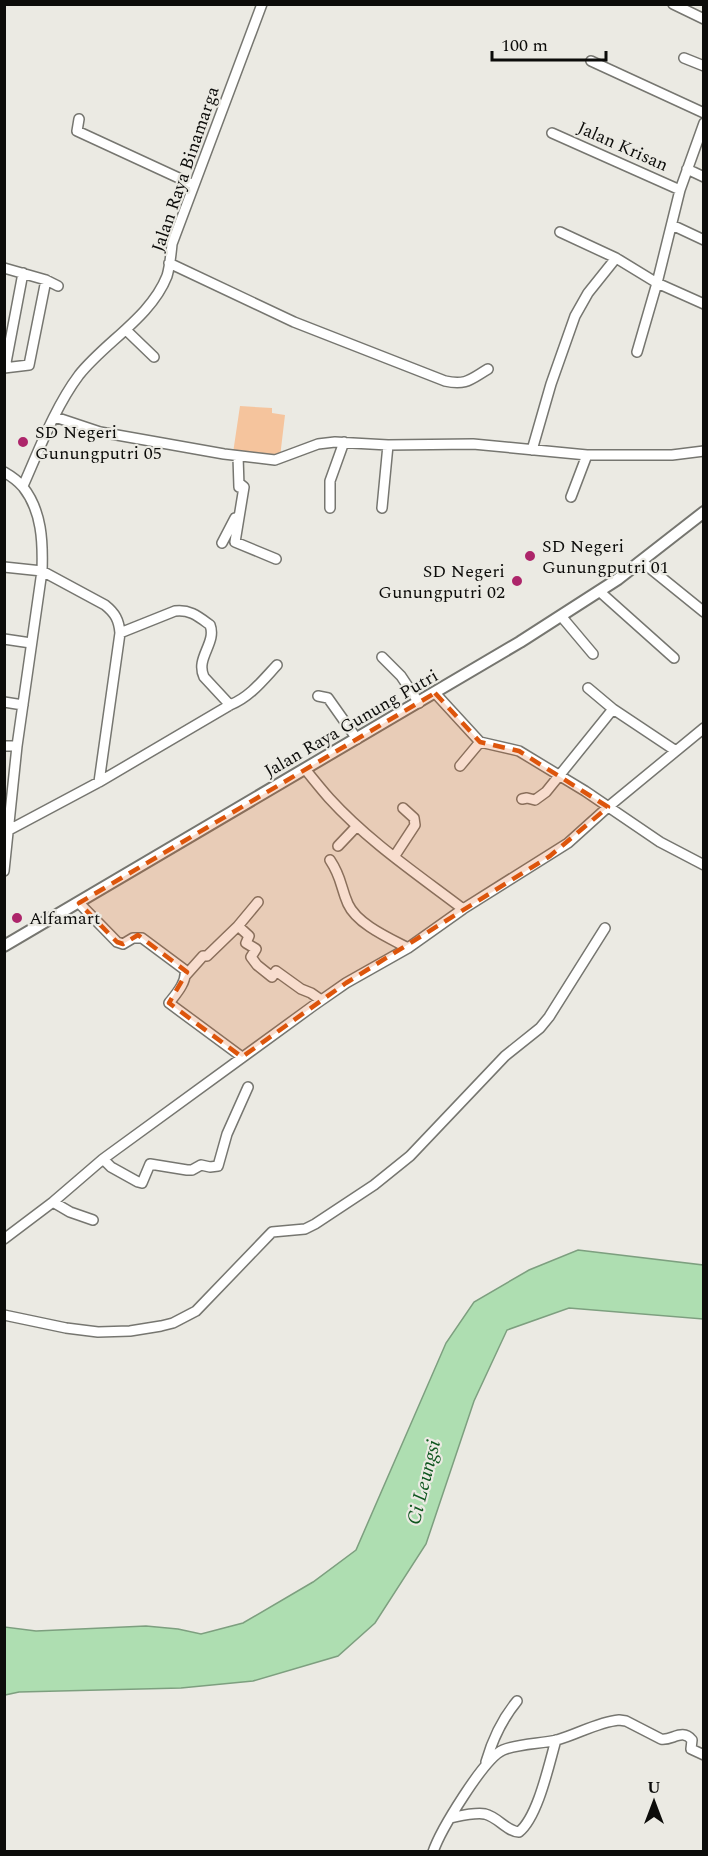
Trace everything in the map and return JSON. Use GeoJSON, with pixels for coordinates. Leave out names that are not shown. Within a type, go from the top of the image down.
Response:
{"type":"FeatureCollection","features":[{"type":"Feature","properties":{"kind":"main road","name":"Jalan Raya Gunung Putri"},"geometry":{"type":"LineString","coordinates":[[4,946],[419,703],[561,616],[641,561],[704,512]]}},
{"type":"Feature","properties":{"kind":"street","name":"Jalan Raya Binamarga"},"geometry":{"type":"LineString","coordinates":[[22,486],[69,389],[94,358],[126,330],[147,306],[167,275],[172,244],[262,4]]}},
{"type":"Feature","properties":{"kind":"street"},"geometry":{"type":"LineString","coordinates":[[673,4],[704,19]]}},
{"type":"Feature","properties":{"kind":"street"},"geometry":{"type":"LineString","coordinates":[[684,58],[704,66]]}},
{"type":"Feature","properties":{"kind":"street"},"geometry":{"type":"LineString","coordinates":[[591,61],[704,113]]}},
{"type":"Feature","properties":{"kind":"street"},"geometry":{"type":"LineString","coordinates":[[79,119],[77,130],[194,185]]}},
{"type":"Feature","properties":{"kind":"street"},"geometry":{"type":"LineString","coordinates":[[637,352],[680,190],[704,123]]}},
{"type":"Feature","properties":{"kind":"street","name":"Jalan Krisan"},"geometry":{"type":"LineString","coordinates":[[552,133],[680,190]]}},
{"type":"Feature","properties":{"kind":"street"},"geometry":{"type":"LineString","coordinates":[[687,170],[704,177]]}},
{"type":"Feature","properties":{"kind":"street"},"geometry":{"type":"LineString","coordinates":[[672,225],[704,240]]}},
{"type":"Feature","properties":{"kind":"street"},"geometry":{"type":"LineString","coordinates":[[560,232],[616,258],[657,283],[704,304]]}},
{"type":"Feature","properties":{"kind":"street"},"geometry":{"type":"LineString","coordinates":[[532,450],[551,384],[575,316],[588,293],[616,258]]}},
{"type":"Feature","properties":{"kind":"street"},"geometry":{"type":"LineString","coordinates":[[170,263],[294,322],[445,381],[460,383],[468,381],[488,369]]}},
{"type":"Feature","properties":{"kind":"street"},"geometry":{"type":"LineString","coordinates":[[4,268],[46,280],[58,286]]}},
{"type":"Feature","properties":{"kind":"street"},"geometry":{"type":"LineString","coordinates":[[23,273],[5,368],[29,365],[46,280]]}},
{"type":"Feature","properties":{"kind":"street"},"geometry":{"type":"LineString","coordinates":[[126,330],[154,357]]}},
{"type":"Feature","properties":{"kind":"street"},"geometry":{"type":"LineString","coordinates":[[55,417],[100,432],[238,456],[275,460],[325,442],[388,445],[473,444],[587,454],[672,455],[704,451]]}},
{"type":"Feature","properties":{"kind":"street"},"geometry":{"type":"LineString","coordinates":[[330,508],[330,481],[344,442]]}},
{"type":"Feature","properties":{"kind":"street"},"geometry":{"type":"LineString","coordinates":[[382,508],[388,445]]}},
{"type":"Feature","properties":{"kind":"street"},"geometry":{"type":"LineString","coordinates":[[571,497],[587,454]]}},
{"type":"Feature","properties":{"kind":"street"},"geometry":{"type":"LineString","coordinates":[[222,543],[234,521],[238,504],[238,456]]}},
{"type":"Feature","properties":{"kind":"street"},"geometry":{"type":"LineString","coordinates":[[4,472],[22,486],[31,500],[42,536],[42,571],[9,793],[9,830],[5,868]]}},
{"type":"Feature","properties":{"kind":"street"},"geometry":{"type":"LineString","coordinates":[[239,483],[244,487],[235,542],[276,559]]}},
{"type":"Feature","properties":{"kind":"street"},"geometry":{"type":"LineString","coordinates":[[641,561],[704,612]]}},
{"type":"Feature","properties":{"kind":"street"},"geometry":{"type":"LineString","coordinates":[[4,567],[42,571],[105,605],[114,612],[119,622],[120,633],[99,782]]}},
{"type":"Feature","properties":{"kind":"street"},"geometry":{"type":"LineString","coordinates":[[599,591],[674,658]]}},
{"type":"Feature","properties":{"kind":"street"},"geometry":{"type":"LineString","coordinates":[[120,633],[175,611],[189,611],[210,625],[213,636],[203,660],[202,672],[230,705]]}},
{"type":"Feature","properties":{"kind":"street"},"geometry":{"type":"LineString","coordinates":[[561,616],[593,654]]}},
{"type":"Feature","properties":{"kind":"street"},"geometry":{"type":"LineString","coordinates":[[4,639],[31,643]]}},
{"type":"Feature","properties":{"kind":"street"},"geometry":{"type":"LineString","coordinates":[[382,657],[401,676],[419,703]]}},
{"type":"Feature","properties":{"kind":"street"},"geometry":{"type":"LineString","coordinates":[[9,830],[99,782],[246,696],[277,665]]}},
{"type":"Feature","properties":{"kind":"street"},"geometry":{"type":"LineString","coordinates":[[588,688],[613,709],[676,751]]}},
{"type":"Feature","properties":{"kind":"street"},"geometry":{"type":"LineString","coordinates":[[435,693],[480,742],[519,751],[560,775],[660,842],[704,865]]}},
{"type":"Feature","properties":{"kind":"street"},"geometry":{"type":"LineString","coordinates":[[318,696],[328,698],[357,739]]}},
{"type":"Feature","properties":{"kind":"street"},"geometry":{"type":"LineString","coordinates":[[4,702],[23,705]]}},
{"type":"Feature","properties":{"kind":"street"},"geometry":{"type":"LineString","coordinates":[[522,799],[538,799],[546,792],[613,709]]}},
{"type":"Feature","properties":{"kind":"street"},"geometry":{"type":"LineString","coordinates":[[4,1239],[53,1202],[103,1159],[321,1000],[408,948],[463,909],[568,843],[704,728]]}},
{"type":"Feature","properties":{"kind":"street"},"geometry":{"type":"LineString","coordinates":[[460,766],[480,742]]}},
{"type":"Feature","properties":{"kind":"street"},"geometry":{"type":"LineString","coordinates":[[4,746],[17,746]]}},
{"type":"Feature","properties":{"kind":"street"},"geometry":{"type":"LineString","coordinates":[[305,769],[329,799],[357,826],[463,909]]}},
{"type":"Feature","properties":{"kind":"street"},"geometry":{"type":"LineString","coordinates":[[394,857],[415,825],[414,818],[404,808]]}},
{"type":"Feature","properties":{"kind":"street"},"geometry":{"type":"LineString","coordinates":[[338,846],[357,826]]}},
{"type":"Feature","properties":{"kind":"street"},"geometry":{"type":"LineString","coordinates":[[330,860],[339,873],[348,905],[353,913],[373,928],[408,948]]}},
{"type":"Feature","properties":{"kind":"street"},"geometry":{"type":"LineString","coordinates":[[242,1057],[169,1003],[179,990],[186,975],[203,956],[207,956],[238,926],[258,902]]}},
{"type":"Feature","properties":{"kind":"street"},"geometry":{"type":"LineString","coordinates":[[79,903],[117,942],[123,944],[136,937],[142,938],[185,970],[186,975]]}},
{"type":"Feature","properties":{"kind":"street"},"geometry":{"type":"LineString","coordinates":[[238,926],[249,936],[246,943],[256,949],[251,957],[257,965],[272,977],[276,971],[280,973],[293,984],[321,1000]]}},
{"type":"Feature","properties":{"kind":"street"},"geometry":{"type":"LineString","coordinates":[[4,1315],[66,1328],[116,1332],[148,1329],[173,1323],[196,1311],[272,1232],[304,1229],[315,1224],[374,1185],[410,1156],[505,1056],[540,1028],[605,928]]}},
{"type":"Feature","properties":{"kind":"street"},"geometry":{"type":"LineString","coordinates":[[103,1159],[111,1167],[142,1183],[150,1164],[179,1170],[192,1170],[201,1165],[215,1168],[221,1160],[227,1134],[248,1087]]}},
{"type":"Feature","properties":{"kind":"street"},"geometry":{"type":"LineString","coordinates":[[53,1202],[70,1212],[93,1220]]}},
{"type":"Feature","properties":{"kind":"street"},"geometry":{"type":"LineString","coordinates":[[485,1767],[493,1744],[517,1701]]}},
{"type":"Feature","properties":{"kind":"street"},"geometry":{"type":"LineString","coordinates":[[433,1851],[469,1788],[500,1751],[556,1740],[619,1720],[626,1721],[661,1739],[667,1740],[680,1735],[688,1736],[692,1740],[691,1749],[704,1755]]}},
{"type":"Feature","properties":{"kind":"street"},"geometry":{"type":"LineString","coordinates":[[450,1818],[483,1813],[513,1831],[519,1832],[525,1826],[536,1804],[556,1740]]}},
{"type":"Feature","properties":{"kind":"highlighted area"},"geometry":{"type":"Polygon","coordinates":[[[435,693],[480,742],[519,751],[608,807],[550,856],[346,983],[242,1057],[169,1003],[187,972],[138,935],[123,944],[117,942],[79,903],[435,693]]]}},
{"type":"Feature","properties":{"kind":"shaded area"},"geometry":{"type":"Polygon","coordinates":[[[240,406],[272,408],[272,413],[285,415],[280,457],[233,453],[240,406]]]}},
{"type":"Feature","properties":{"kind":"water","name":"Ci Leungsi"},"geometry":{"type":"Polygon","coordinates":[[[578,1250],[703,1265],[703,1319],[569,1308],[507,1330],[474,1401],[426,1544],[375,1623],[338,1656],[253,1681],[181,1688],[19,1692],[5,1695],[5,1627],[36,1631],[146,1626],[201,1634],[243,1623],[313,1582],[356,1550],[446,1343],[474,1302],[529,1270],[578,1250]]]}},
{"type":"Feature","properties":{"kind":"place","name":"SD Negeri Gunungputri 05"},"geometry":{"type":"Point","coordinates":[23,442]}},
{"type":"Feature","properties":{"kind":"place","name":"SD Negeri Gunungputri 01"},"geometry":{"type":"Point","coordinates":[530,556]}},
{"type":"Feature","properties":{"kind":"place","name":"SD Negeri Gunungputri 02"},"geometry":{"type":"Point","coordinates":[517,581]}},
{"type":"Feature","properties":{"kind":"place","name":"Alfamart"},"geometry":{"type":"Point","coordinates":[17,918]}}]}
